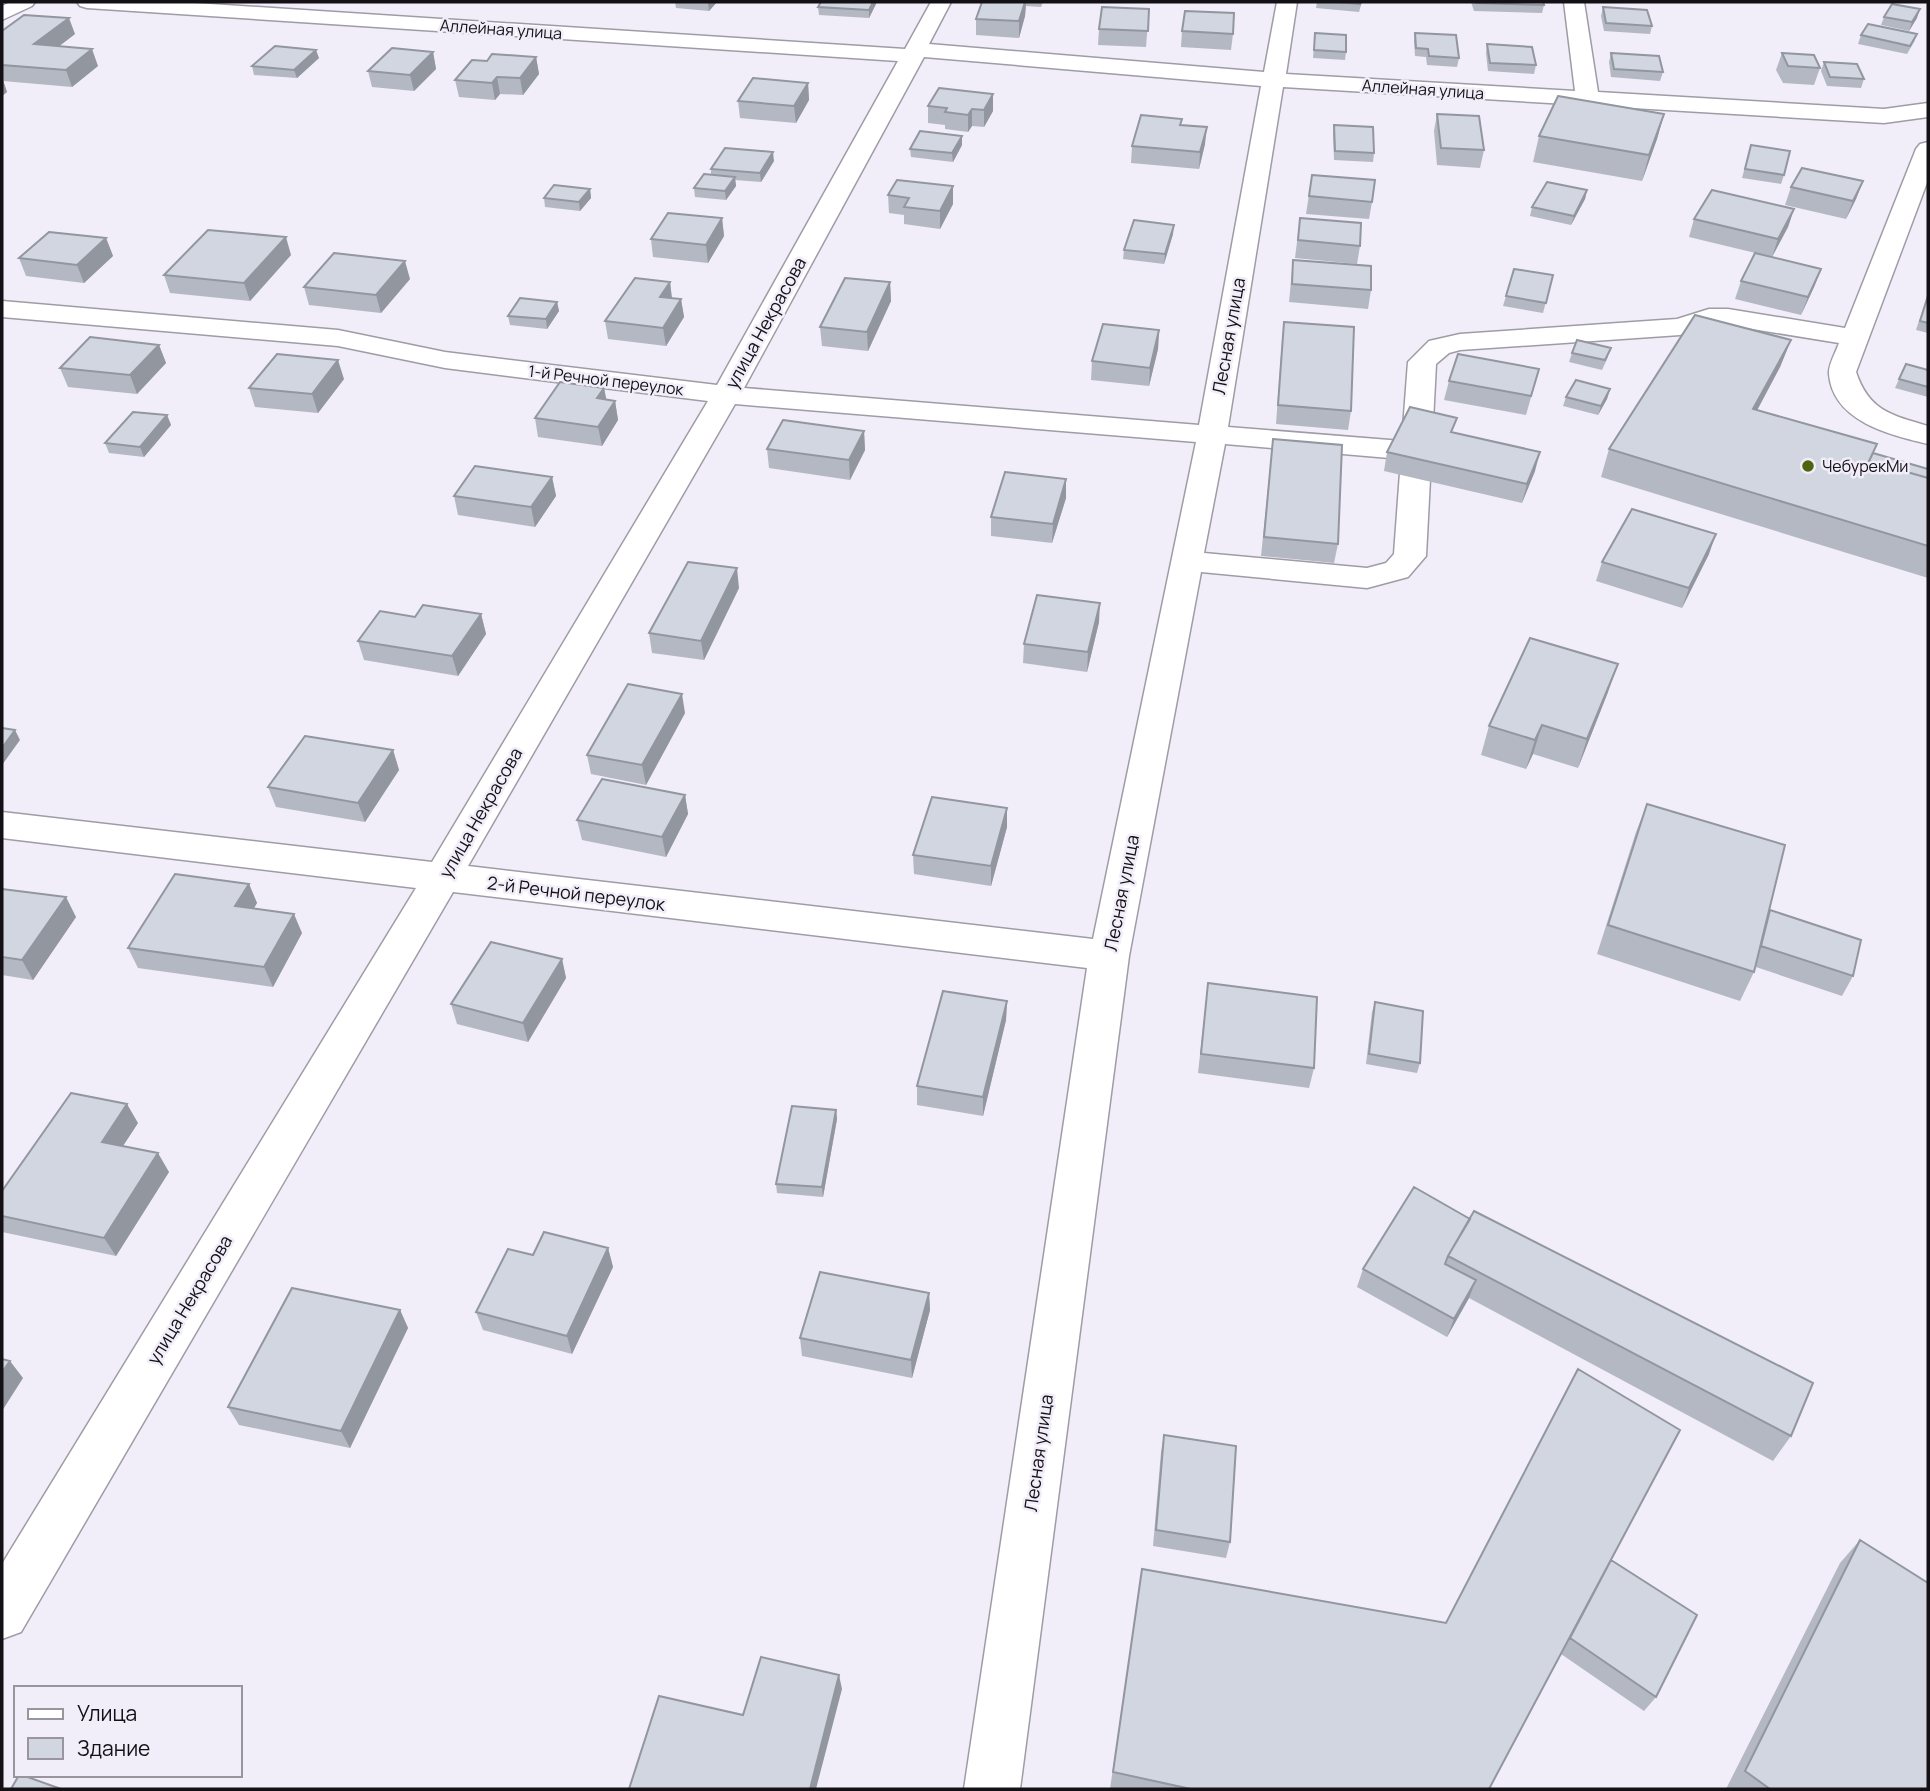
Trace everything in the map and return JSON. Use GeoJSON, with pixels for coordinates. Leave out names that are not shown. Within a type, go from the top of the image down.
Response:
{"type":"FeatureCollection","features":[{"type":"Feature","properties":{"kind":"street"},"geometry":{"type":"LineString","coordinates":[[2,14],[25,2]]}},
{"type":"Feature","properties":{"kind":"street","name":"Аллейная улица"},"geometry":{"type":"LineString","coordinates":[[88,2],[917,49]]}},
{"type":"Feature","properties":{"kind":"street","name":"Аллейная улица"},"geometry":{"type":"LineString","coordinates":[[279,2],[917,49],[1274,80],[1884,116],[1928,110]]}},
{"type":"Feature","properties":{"kind":"street","name":"улица Некрасова"},"geometry":{"type":"LineString","coordinates":[[2,1613],[442,878],[726,395],[941,2]]}},
{"type":"Feature","properties":{"kind":"street","name":"Лесная улица"},"geometry":{"type":"LineString","coordinates":[[992,1789],[1109,956],[1212,434],[1287,2]]}},
{"type":"Feature","properties":{"kind":"street"},"geometry":{"type":"LineString","coordinates":[[1574,2],[1588,100]]}},
{"type":"Feature","properties":{"kind":"street"},"geometry":{"type":"LineString","coordinates":[[1928,149],[1842,373],[1847,391],[1859,409],[1887,422],[1928,435]]}},
{"type":"Feature","properties":{"kind":"street","name":"1-й Речной переулок"},"geometry":{"type":"LineString","coordinates":[[2,309],[338,338],[445,360],[726,395],[1416,452]]}},
{"type":"Feature","properties":{"kind":"street"},"geometry":{"type":"LineString","coordinates":[[1187,561],[1367,578],[1397,570],[1410,556],[1422,362],[1439,347],[1460,342],[1680,327],[1709,317],[1728,317],[1857,338]]}},
{"type":"Feature","properties":{"kind":"street","name":"2-й Речной переулок"},"geometry":{"type":"LineString","coordinates":[[2,825],[1109,956]]}},
{"type":"Feature","properties":{"kind":"building"},"geometry":{"type":"Polygon","coordinates":[[[821,2],[873,2],[869,10],[818,7],[821,2]]]}},
{"type":"Feature","properties":{"kind":"building"},"geometry":{"type":"Polygon","coordinates":[[[982,2],[1025,2],[1019,21],[976,19],[982,2]]]}},
{"type":"Feature","properties":{"kind":"building"},"geometry":{"type":"Polygon","coordinates":[[[1543,2],[1544,5],[1476,3],[1543,2]]]}},
{"type":"Feature","properties":{"kind":"building"},"geometry":{"type":"Polygon","coordinates":[[[1892,4],[1920,9],[1912,22],[1884,17],[1892,4]]]}},
{"type":"Feature","properties":{"kind":"building"},"geometry":{"type":"Polygon","coordinates":[[[1102,7],[1149,9],[1148,31],[1099,29],[1102,7]]]}},
{"type":"Feature","properties":{"kind":"building"},"geometry":{"type":"Polygon","coordinates":[[[1603,7],[1647,10],[1652,26],[1606,23],[1603,7]]]}},
{"type":"Feature","properties":{"kind":"building"},"geometry":{"type":"Polygon","coordinates":[[[1185,11],[1234,13],[1233,34],[1182,31],[1185,11]]]}},
{"type":"Feature","properties":{"kind":"building"},"geometry":{"type":"Polygon","coordinates":[[[24,15],[69,18],[34,44],[92,49],[66,70],[2,65],[2,31],[24,15]]]}},
{"type":"Feature","properties":{"kind":"building"},"geometry":{"type":"Polygon","coordinates":[[[1868,24],[1917,34],[1910,46],[1861,35],[1868,24]]]}},
{"type":"Feature","properties":{"kind":"building"},"geometry":{"type":"Polygon","coordinates":[[[1315,33],[1346,35],[1346,52],[1314,50],[1315,33]]]}},
{"type":"Feature","properties":{"kind":"building"},"geometry":{"type":"Polygon","coordinates":[[[1415,33],[1456,35],[1459,58],[1429,56],[1428,49],[1416,48],[1415,33]]]}},
{"type":"Feature","properties":{"kind":"building"},"geometry":{"type":"Polygon","coordinates":[[[1487,44],[1532,47],[1536,65],[1490,63],[1487,44]]]}},
{"type":"Feature","properties":{"kind":"building"},"geometry":{"type":"Polygon","coordinates":[[[275,46],[316,50],[294,70],[252,66],[275,46]]]}},
{"type":"Feature","properties":{"kind":"building"},"geometry":{"type":"Polygon","coordinates":[[[392,48],[433,52],[410,75],[368,71],[392,48]]]}},
{"type":"Feature","properties":{"kind":"building"},"geometry":{"type":"Polygon","coordinates":[[[1611,53],[1659,56],[1663,72],[1614,69],[1611,53]]]}},
{"type":"Feature","properties":{"kind":"building"},"geometry":{"type":"Polygon","coordinates":[[[1782,53],[1814,55],[1820,68],[1788,66],[1782,53]]]}},
{"type":"Feature","properties":{"kind":"building"},"geometry":{"type":"Polygon","coordinates":[[[492,54],[536,57],[520,78],[497,77],[492,83],[455,80],[472,60],[487,61],[492,54]]]}},
{"type":"Feature","properties":{"kind":"building"},"geometry":{"type":"Polygon","coordinates":[[[1824,62],[1857,64],[1864,79],[1830,77],[1824,62]]]}},
{"type":"Feature","properties":{"kind":"building"},"geometry":{"type":"Polygon","coordinates":[[[753,78],[808,83],[794,106],[738,101],[753,78]]]}},
{"type":"Feature","properties":{"kind":"building"},"geometry":{"type":"Polygon","coordinates":[[[939,88],[993,94],[984,110],[972,109],[968,115],[945,112],[947,108],[928,106],[939,88]]]}},
{"type":"Feature","properties":{"kind":"building"},"geometry":{"type":"Polygon","coordinates":[[[1558,96],[1664,114],[1649,155],[1539,136],[1558,96]]]}},
{"type":"Feature","properties":{"kind":"building"},"geometry":{"type":"Polygon","coordinates":[[[1437,114],[1479,116],[1484,150],[1441,148],[1437,114]]]}},
{"type":"Feature","properties":{"kind":"building"},"geometry":{"type":"Polygon","coordinates":[[[1141,115],[1182,119],[1180,125],[1207,127],[1200,152],[1132,146],[1141,115]]]}},
{"type":"Feature","properties":{"kind":"building"},"geometry":{"type":"Polygon","coordinates":[[[1334,125],[1373,127],[1374,153],[1335,151],[1334,125]]]}},
{"type":"Feature","properties":{"kind":"building"},"geometry":{"type":"Polygon","coordinates":[[[920,131],[962,136],[952,153],[910,149],[920,131]]]}},
{"type":"Feature","properties":{"kind":"building"},"geometry":{"type":"Polygon","coordinates":[[[1751,145],[1790,151],[1784,175],[1745,169],[1751,145]]]}},
{"type":"Feature","properties":{"kind":"building"},"geometry":{"type":"Polygon","coordinates":[[[725,148],[773,152],[760,173],[711,169],[725,148]]]}},
{"type":"Feature","properties":{"kind":"building"},"geometry":{"type":"Polygon","coordinates":[[[1802,168],[1863,181],[1853,201],[1791,187],[1802,168]]]}},
{"type":"Feature","properties":{"kind":"building"},"geometry":{"type":"Polygon","coordinates":[[[704,174],[735,177],[725,191],[694,188],[704,174]]]}},
{"type":"Feature","properties":{"kind":"building"},"geometry":{"type":"Polygon","coordinates":[[[1312,175],[1375,180],[1372,202],[1309,196],[1312,175]]]}},
{"type":"Feature","properties":{"kind":"building"},"geometry":{"type":"Polygon","coordinates":[[[897,180],[953,186],[940,211],[904,207],[909,198],[888,195],[897,180]]]}},
{"type":"Feature","properties":{"kind":"building"},"geometry":{"type":"Polygon","coordinates":[[[1547,182],[1587,190],[1574,216],[1532,207],[1547,182]]]}},
{"type":"Feature","properties":{"kind":"building"},"geometry":{"type":"Polygon","coordinates":[[[554,185],[590,189],[579,202],[544,198],[554,185]]]}},
{"type":"Feature","properties":{"kind":"building"},"geometry":{"type":"Polygon","coordinates":[[[1712,190],[1794,209],[1778,239],[1694,219],[1712,190]]]}},
{"type":"Feature","properties":{"kind":"building"},"geometry":{"type":"Polygon","coordinates":[[[668,213],[722,218],[706,245],[651,239],[668,213]]]}},
{"type":"Feature","properties":{"kind":"building"},"geometry":{"type":"Polygon","coordinates":[[[1300,218],[1361,223],[1360,246],[1298,240],[1300,218]]]}},
{"type":"Feature","properties":{"kind":"building"},"geometry":{"type":"Polygon","coordinates":[[[1134,220],[1174,225],[1165,254],[1124,250],[1134,220]]]}},
{"type":"Feature","properties":{"kind":"building"},"geometry":{"type":"Polygon","coordinates":[[[208,230],[286,237],[244,283],[164,275],[208,230]]]}},
{"type":"Feature","properties":{"kind":"building"},"geometry":{"type":"Polygon","coordinates":[[[49,232],[106,238],[77,265],[19,258],[49,232]]]}},
{"type":"Feature","properties":{"kind":"building"},"geometry":{"type":"Polygon","coordinates":[[[334,253],[405,261],[376,295],[304,287],[334,253]]]}},
{"type":"Feature","properties":{"kind":"building"},"geometry":{"type":"Polygon","coordinates":[[[1755,253],[1821,269],[1808,297],[1741,281],[1755,253]]]}},
{"type":"Feature","properties":{"kind":"building"},"geometry":{"type":"Polygon","coordinates":[[[1293,260],[1371,266],[1371,290],[1292,284],[1293,260]]]}},
{"type":"Feature","properties":{"kind":"building"},"geometry":{"type":"Polygon","coordinates":[[[1514,269],[1553,275],[1546,303],[1506,296],[1514,269]]]}},
{"type":"Feature","properties":{"kind":"building"},"geometry":{"type":"Polygon","coordinates":[[[635,278],[670,282],[660,297],[681,299],[663,328],[605,321],[635,278]]]}},
{"type":"Feature","properties":{"kind":"building"},"geometry":{"type":"Polygon","coordinates":[[[845,278],[890,282],[867,332],[820,327],[845,278]]]}},
{"type":"Feature","properties":{"kind":"building"},"geometry":{"type":"Polygon","coordinates":[[[1928,296],[1928,323],[1920,321],[1928,296]]]}},
{"type":"Feature","properties":{"kind":"building"},"geometry":{"type":"Polygon","coordinates":[[[520,298],[557,302],[546,319],[508,316],[520,298]]]}},
{"type":"Feature","properties":{"kind":"building"},"geometry":{"type":"Polygon","coordinates":[[[1695,315],[1791,340],[1753,409],[1877,444],[1869,461],[1928,478],[1928,546],[1609,449],[1695,315]]]}},
{"type":"Feature","properties":{"kind":"building"},"geometry":{"type":"Polygon","coordinates":[[[1284,322],[1354,327],[1351,411],[1278,405],[1284,322]]]}},
{"type":"Feature","properties":{"kind":"building"},"geometry":{"type":"Polygon","coordinates":[[[1103,324],[1159,330],[1150,368],[1092,361],[1103,324]]]}},
{"type":"Feature","properties":{"kind":"building"},"geometry":{"type":"Polygon","coordinates":[[[90,337],[159,345],[130,375],[60,368],[90,337]]]}},
{"type":"Feature","properties":{"kind":"building"},"geometry":{"type":"Polygon","coordinates":[[[1577,340],[1611,348],[1605,360],[1572,353],[1577,340]]]}},
{"type":"Feature","properties":{"kind":"building"},"geometry":{"type":"Polygon","coordinates":[[[277,354],[338,360],[312,394],[249,388],[277,354]]]}},
{"type":"Feature","properties":{"kind":"building"},"geometry":{"type":"Polygon","coordinates":[[[1458,354],[1539,369],[1531,396],[1449,381],[1458,354]]]}},
{"type":"Feature","properties":{"kind":"building"},"geometry":{"type":"Polygon","coordinates":[[[1906,364],[1928,370],[1928,387],[1899,379],[1906,364]]]}},
{"type":"Feature","properties":{"kind":"building"},"geometry":{"type":"Polygon","coordinates":[[[1576,380],[1610,389],[1601,406],[1566,397],[1576,380]]]}},
{"type":"Feature","properties":{"kind":"building"},"geometry":{"type":"Polygon","coordinates":[[[560,382],[604,388],[597,398],[615,401],[598,427],[535,418],[560,382]]]}},
{"type":"Feature","properties":{"kind":"building"},"geometry":{"type":"Polygon","coordinates":[[[1410,407],[1457,418],[1451,432],[1540,452],[1527,484],[1387,452],[1410,407]]]}},
{"type":"Feature","properties":{"kind":"building"},"geometry":{"type":"Polygon","coordinates":[[[133,412],[167,415],[140,447],[105,443],[133,412]]]}},
{"type":"Feature","properties":{"kind":"building"},"geometry":{"type":"Polygon","coordinates":[[[783,420],[864,431],[849,460],[767,449],[783,420]]]}},
{"type":"Feature","properties":{"kind":"building"},"geometry":{"type":"Polygon","coordinates":[[[1273,439],[1342,445],[1338,544],[1264,537],[1273,439]]]}},
{"type":"Feature","properties":{"kind":"building"},"geometry":{"type":"Polygon","coordinates":[[[1873,453],[1928,469],[1928,478],[1869,461],[1873,453]]]}},
{"type":"Feature","properties":{"kind":"building"},"geometry":{"type":"Polygon","coordinates":[[[475,466],[552,477],[531,507],[454,496],[475,466]]]}},
{"type":"Feature","properties":{"kind":"building"},"geometry":{"type":"Polygon","coordinates":[[[1005,472],[1066,479],[1053,524],[991,517],[1005,472]]]}},
{"type":"Feature","properties":{"kind":"building"},"geometry":{"type":"Polygon","coordinates":[[[1632,509],[1716,534],[1689,588],[1602,562],[1632,509]]]}},
{"type":"Feature","properties":{"kind":"building"},"geometry":{"type":"Polygon","coordinates":[[[688,562],[737,568],[701,641],[649,633],[688,562]]]}},
{"type":"Feature","properties":{"kind":"building"},"geometry":{"type":"Polygon","coordinates":[[[1037,595],[1100,603],[1088,652],[1024,644],[1037,595]]]}},
{"type":"Feature","properties":{"kind":"building"},"geometry":{"type":"Polygon","coordinates":[[[423,605],[481,614],[452,656],[358,641],[380,611],[415,617],[423,605]]]}},
{"type":"Feature","properties":{"kind":"building"},"geometry":{"type":"Polygon","coordinates":[[[1530,638],[1618,664],[1587,739],[1542,725],[1535,740],[1489,726],[1530,638]]]}},
{"type":"Feature","properties":{"kind":"building"},"geometry":{"type":"Polygon","coordinates":[[[628,684],[682,694],[642,765],[587,755],[628,684]]]}},
{"type":"Feature","properties":{"kind":"building"},"geometry":{"type":"Polygon","coordinates":[[[2,728],[15,730],[2,748],[2,728]]]}},
{"type":"Feature","properties":{"kind":"building"},"geometry":{"type":"Polygon","coordinates":[[[305,736],[393,750],[358,803],[268,787],[305,736]]]}},
{"type":"Feature","properties":{"kind":"building"},"geometry":{"type":"Polygon","coordinates":[[[602,779],[685,795],[662,837],[577,820],[602,779]]]}},
{"type":"Feature","properties":{"kind":"building"},"geometry":{"type":"Polygon","coordinates":[[[932,797],[1007,808],[991,866],[913,855],[932,797]]]}},
{"type":"Feature","properties":{"kind":"building"},"geometry":{"type":"Polygon","coordinates":[[[1647,804],[1785,845],[1754,972],[1608,925],[1647,804]]]}},
{"type":"Feature","properties":{"kind":"building"},"geometry":{"type":"Polygon","coordinates":[[[175,874],[249,884],[235,906],[294,914],[264,967],[128,948],[175,874]]]}},
{"type":"Feature","properties":{"kind":"building"},"geometry":{"type":"Polygon","coordinates":[[[2,889],[66,897],[22,960],[2,957],[2,889]]]}},
{"type":"Feature","properties":{"kind":"building"},"geometry":{"type":"Polygon","coordinates":[[[1770,910],[1861,940],[1853,976],[1761,946],[1770,910]]]}},
{"type":"Feature","properties":{"kind":"building"},"geometry":{"type":"Polygon","coordinates":[[[491,942],[562,959],[523,1023],[451,1004],[491,942]]]}},
{"type":"Feature","properties":{"kind":"building"},"geometry":{"type":"Polygon","coordinates":[[[1208,983],[1317,997],[1314,1068],[1201,1054],[1208,983]]]}},
{"type":"Feature","properties":{"kind":"building"},"geometry":{"type":"Polygon","coordinates":[[[943,991],[1007,1001],[983,1097],[917,1086],[943,991]]]}},
{"type":"Feature","properties":{"kind":"building"},"geometry":{"type":"Polygon","coordinates":[[[1375,1002],[1423,1011],[1420,1063],[1369,1054],[1375,1002]]]}},
{"type":"Feature","properties":{"kind":"building"},"geometry":{"type":"Polygon","coordinates":[[[71,1093],[127,1104],[102,1142],[158,1153],[104,1238],[2,1216],[2,1191],[71,1093]]]}},
{"type":"Feature","properties":{"kind":"building"},"geometry":{"type":"Polygon","coordinates":[[[792,1106],[836,1110],[822,1187],[776,1184],[792,1106]]]}},
{"type":"Feature","properties":{"kind":"building"},"geometry":{"type":"Polygon","coordinates":[[[1414,1187],[1470,1219],[1445,1264],[1476,1280],[1454,1319],[1363,1269],[1414,1187]]]}},
{"type":"Feature","properties":{"kind":"building"},"geometry":{"type":"Polygon","coordinates":[[[1474,1211],[1813,1383],[1791,1436],[1448,1256],[1474,1211]]]}},
{"type":"Feature","properties":{"kind":"building"},"geometry":{"type":"Polygon","coordinates":[[[544,1232],[608,1248],[567,1336],[476,1312],[508,1249],[533,1255],[544,1232]]]}},
{"type":"Feature","properties":{"kind":"building"},"geometry":{"type":"Polygon","coordinates":[[[820,1272],[929,1293],[911,1360],[800,1338],[820,1272]]]}},
{"type":"Feature","properties":{"kind":"building"},"geometry":{"type":"Polygon","coordinates":[[[292,1288],[400,1310],[341,1431],[228,1407],[292,1288]]]}},
{"type":"Feature","properties":{"kind":"building"},"geometry":{"type":"Polygon","coordinates":[[[2,1359],[10,1361],[2,1372],[2,1359]]]}},
{"type":"Feature","properties":{"kind":"building"},"geometry":{"type":"Polygon","coordinates":[[[1578,1369],[1680,1430],[1489,1789],[1191,1789],[1113,1772],[1142,1569],[1446,1623],[1578,1369]]]}},
{"type":"Feature","properties":{"kind":"building"},"geometry":{"type":"Polygon","coordinates":[[[1164,1435],[1236,1446],[1230,1542],[1156,1530],[1164,1435]]]}},
{"type":"Feature","properties":{"kind":"building"},"geometry":{"type":"Polygon","coordinates":[[[1860,1540],[1928,1583],[1928,1789],[1770,1789],[1745,1771],[1860,1540]]]}},
{"type":"Feature","properties":{"kind":"building"},"geometry":{"type":"Polygon","coordinates":[[[1611,1560],[1697,1615],[1656,1697],[1570,1638],[1611,1560]]]}},
{"type":"Feature","properties":{"kind":"building"},"geometry":{"type":"Polygon","coordinates":[[[761,1657],[839,1675],[810,1789],[629,1789],[659,1696],[743,1715],[761,1657]]]}},
{"type":"Feature","properties":{"kind":"building"},"geometry":{"type":"Polygon","coordinates":[[[18,1777],[28,1777],[61,1789],[11,1789],[18,1777]]]}},
{"type":"Feature","properties":{"kind":"place","name":"ЧебурекМи"},"geometry":{"type":"Point","coordinates":[1808,466]}}]}
